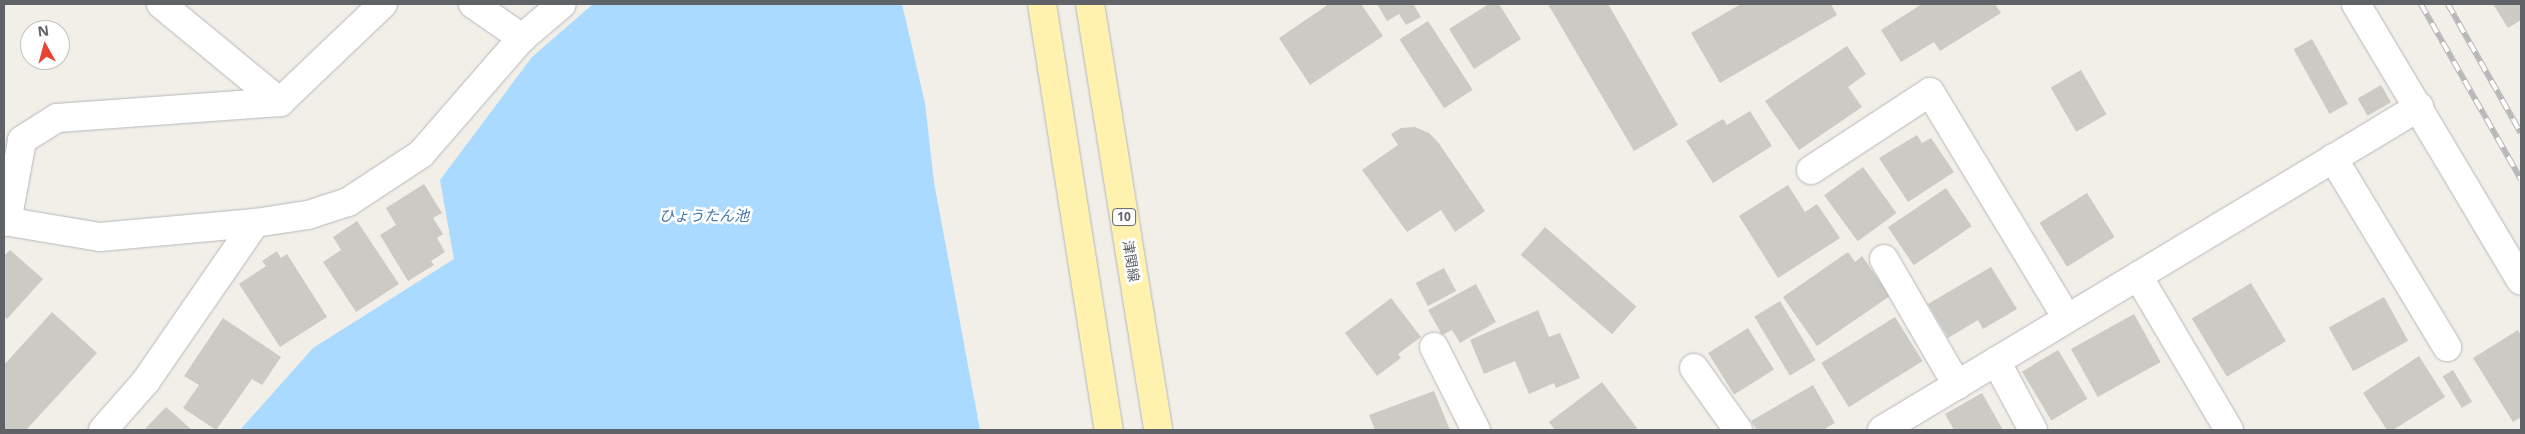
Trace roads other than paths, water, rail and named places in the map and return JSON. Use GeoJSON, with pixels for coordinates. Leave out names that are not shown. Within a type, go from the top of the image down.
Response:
{"type":"FeatureCollection","features":[{"type":"Feature","properties":{"kind":"main road"},"geometry":{"type":"LineString","coordinates":[[1042,4],[1109,430]]}},
{"type":"Feature","properties":{"kind":"main road","name":"津関線"},"geometry":{"type":"LineString","coordinates":[[1090,4],[1158,430]]}},
{"type":"Feature","properties":{"kind":"street"},"geometry":{"type":"LineString","coordinates":[[161,4],[280,102]]}},
{"type":"Feature","properties":{"kind":"street"},"geometry":{"type":"LineString","coordinates":[[383,4],[280,102],[57,118],[22,140],[5,222],[100,237],[255,223],[308,215],[348,202],[421,154],[522,38],[562,4]]}},
{"type":"Feature","properties":{"kind":"street"},"geometry":{"type":"LineString","coordinates":[[473,4],[522,38]]}},
{"type":"Feature","properties":{"kind":"street"},"geometry":{"type":"LineString","coordinates":[[2356,4],[2521,281]]}},
{"type":"Feature","properties":{"kind":"street"},"geometry":{"type":"LineString","coordinates":[[1811,170],[1930,92],[2067,318]]}},
{"type":"Feature","properties":{"kind":"street"},"geometry":{"type":"LineString","coordinates":[[1882,430],[2419,107]]}},
{"type":"Feature","properties":{"kind":"street"},"geometry":{"type":"LineString","coordinates":[[2333,158],[2448,347]]}},
{"type":"Feature","properties":{"kind":"street"},"geometry":{"type":"LineString","coordinates":[[103,430],[146,381],[255,223]]}},
{"type":"Feature","properties":{"kind":"street"},"geometry":{"type":"LineString","coordinates":[[1884,259],[1957,385]]}},
{"type":"Feature","properties":{"kind":"street"},"geometry":{"type":"LineString","coordinates":[[2138,276],[2229,430]]}},
{"type":"Feature","properties":{"kind":"street"},"geometry":{"type":"LineString","coordinates":[[1434,347],[1476,430]]}},
{"type":"Feature","properties":{"kind":"street"},"geometry":{"type":"LineString","coordinates":[[1996,361],[2033,430]]}},
{"type":"Feature","properties":{"kind":"street"},"geometry":{"type":"LineString","coordinates":[[1694,368],[1738,430]]}},
{"type":"Feature","properties":{"kind":"water","name":"ひょうたん池"},"geometry":{"type":"Polygon","coordinates":[[[593,4],[902,4],[925,103],[934,182],[980,430],[240,430],[313,348],[454,259],[440,180],[532,57],[593,4]]]}},
{"type":"Feature","properties":{"kind":"railway"},"geometry":{"type":"LineString","coordinates":[[2421,4],[2521,179]]}},
{"type":"Feature","properties":{"kind":"railway"},"geometry":{"type":"LineString","coordinates":[[2448,4],[2521,133]]}}]}
